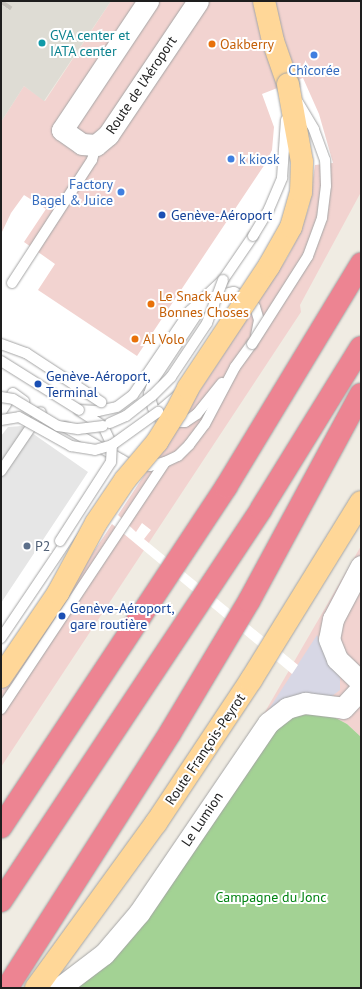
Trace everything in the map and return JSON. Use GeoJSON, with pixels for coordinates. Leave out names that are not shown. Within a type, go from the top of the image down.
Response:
{"type":"FeatureCollection","features":[{"type":"Feature","properties":{"kind":"highway"},"geometry":{"type":"LineString","coordinates":[[1,827],[226,487],[361,264]]}},
{"type":"Feature","properties":{"kind":"highway"},"geometry":{"type":"LineString","coordinates":[[1,901],[261,509],[361,347]]}},
{"type":"Feature","properties":{"kind":"highway"},"geometry":{"type":"LineString","coordinates":[[7,988],[170,733],[249,600],[361,394]]}},
{"type":"Feature","properties":{"kind":"main road"},"geometry":{"type":"LineString","coordinates":[[1,677],[58,593],[96,523],[125,480],[157,442],[188,388],[269,266],[290,227],[298,206],[302,162],[288,84],[269,28],[264,1]]}},
{"type":"Feature","properties":{"kind":"main road","name":"Route François-Peyrot"},"geometry":{"type":"LineString","coordinates":[[36,988],[91,916],[251,680],[361,502]]}},
{"type":"Feature","properties":{"kind":"street","name":"Route de l'Aéroport"},"geometry":{"type":"LineString","coordinates":[[148,1],[62,130],[82,144],[96,145],[108,135],[138,94],[198,1]]}},
{"type":"Feature","properties":{"kind":"street"},"geometry":{"type":"LineString","coordinates":[[361,566],[333,619],[329,639],[337,659],[361,682]]}},
{"type":"Feature","properties":{"kind":"street","name":"Le Lumion"},"geometry":{"type":"LineString","coordinates":[[59,988],[104,954],[139,913],[268,723],[287,708],[305,703],[343,708],[361,689]]}},
{"type":"Feature","properties":{"kind":"lane"},"geometry":{"type":"LineString","coordinates":[[79,410],[125,402],[133,395],[190,311],[223,280],[257,229],[279,188],[285,154],[288,84]]}},
{"type":"Feature","properties":{"kind":"lane"},"geometry":{"type":"LineString","coordinates":[[253,342],[259,320],[255,307],[249,300],[240,294],[228,292],[211,299],[201,308],[154,379],[149,394],[153,408],[160,418],[169,422],[190,419],[234,368],[253,342],[308,256],[319,231],[324,207],[326,171],[322,151],[314,129],[288,84]]}},
{"type":"Feature","properties":{"kind":"lane"},"geometry":{"type":"LineString","coordinates":[[12,283],[92,160],[96,145]]}},
{"type":"Feature","properties":{"kind":"lane"},"geometry":{"type":"LineString","coordinates":[[1,397],[13,399],[58,426],[78,429],[106,424],[126,416],[152,396],[171,377],[207,323],[223,280]]}},
{"type":"Feature","properties":{"kind":"lane"},"geometry":{"type":"LineString","coordinates":[[1,344],[26,353],[103,406],[112,445],[111,462],[101,479],[1,630]]}},
{"type":"Feature","properties":{"kind":"lane"},"geometry":{"type":"LineString","coordinates":[[1,361],[79,410],[106,424]]}},
{"type":"Feature","properties":{"kind":"lane"},"geometry":{"type":"LineString","coordinates":[[1,412],[13,393],[40,412],[121,460],[129,464],[150,466],[165,462],[178,456],[190,445],[205,424],[234,368]]}},
{"type":"Feature","properties":{"kind":"lane"},"geometry":{"type":"LineString","coordinates":[[1,420],[12,416],[26,419],[71,446],[95,450],[112,445],[161,410],[188,388]]}},
{"type":"Feature","properties":{"kind":"lane"},"geometry":{"type":"LineString","coordinates":[[157,442],[161,410]]}},
{"type":"Feature","properties":{"kind":"lane"},"geometry":{"type":"LineString","coordinates":[[1,471],[40,412]]}},
{"type":"Feature","properties":{"kind":"lane"},"geometry":{"type":"LineString","coordinates":[[1,638],[121,460]]}},
{"type":"Feature","properties":{"kind":"lane"},"geometry":{"type":"LineString","coordinates":[[1,709],[165,462]]}},
{"type":"Feature","properties":{"kind":"shaded area","name":"GVA center et IATA center"},"geometry":{"type":"Polygon","coordinates":[[[1,1],[111,1],[44,101],[24,86],[1,122],[1,1]]]}},
{"type":"Feature","properties":{"kind":"shaded area"},"geometry":{"type":"Polygon","coordinates":[[[111,1],[361,1],[361,192],[300,305],[301,312],[1,767],[1,122],[24,86],[45,101],[111,1]]]}},
{"type":"Feature","properties":{"kind":"shaded area","name":"P2"},"geometry":{"type":"Polygon","coordinates":[[[9,408],[104,470],[1,621],[1,420],[9,408]]]}},
{"type":"Feature","properties":{"kind":"shaded area"},"geometry":{"type":"Polygon","coordinates":[[[361,546],[361,737],[347,724],[330,715],[278,726],[262,717],[361,546]]]}},
{"type":"Feature","properties":{"kind":"shaded area"},"geometry":{"type":"Polygon","coordinates":[[[317,635],[327,660],[340,677],[340,690],[332,696],[288,699],[269,709],[317,635]]]}},
{"type":"Feature","properties":{"kind":"green space","name":"Campagne du Jonc"},"geometry":{"type":"Polygon","coordinates":[[[318,712],[330,715],[347,724],[361,737],[361,988],[77,988],[93,976],[136,934],[278,726],[293,717],[318,712]]]}},
{"type":"Feature","properties":{"kind":"pier"},"geometry":{"type":"Polygon","coordinates":[[[303,78],[319,114],[333,163],[315,165],[309,207],[300,233],[287,258],[118,515],[136,532],[142,523],[151,530],[144,539],[298,665],[292,674],[112,524],[1,692],[1,603],[88,472],[22,426],[8,427],[1,436],[1,234],[11,213],[24,195],[46,209],[24,242],[55,264],[38,290],[137,356],[265,164],[272,150],[274,127],[262,94],[303,78]]]}},
{"type":"Feature","properties":{"kind":"place","name":"GVA center et IATA center"},"geometry":{"type":"Point","coordinates":[42,43]}},
{"type":"Feature","properties":{"kind":"place","name":"Oakberry"},"geometry":{"type":"Point","coordinates":[212,44]}},
{"type":"Feature","properties":{"kind":"place","name":"Chîcorée"},"geometry":{"type":"Point","coordinates":[314,55]}},
{"type":"Feature","properties":{"kind":"place","name":"k kiosk"},"geometry":{"type":"Point","coordinates":[231,159]}},
{"type":"Feature","properties":{"kind":"place","name":"Factory Bagel & Juice"},"geometry":{"type":"Point","coordinates":[121,192]}},
{"type":"Feature","properties":{"kind":"place","name":"Genève-Aéroport"},"geometry":{"type":"Point","coordinates":[162,215]}},
{"type":"Feature","properties":{"kind":"place","name":"Le Snack Aux Bonnes Choses"},"geometry":{"type":"Point","coordinates":[151,304]}},
{"type":"Feature","properties":{"kind":"place","name":"Al Volo"},"geometry":{"type":"Point","coordinates":[135,339]}},
{"type":"Feature","properties":{"kind":"place","name":"Genève-Aéroport, Terminal"},"geometry":{"type":"Point","coordinates":[38,384]}},
{"type":"Feature","properties":{"kind":"place","name":"P2"},"geometry":{"type":"Point","coordinates":[27,546]}},
{"type":"Feature","properties":{"kind":"place","name":"Genève-Aéroport, gare routière"},"geometry":{"type":"Point","coordinates":[62,616]}}]}
